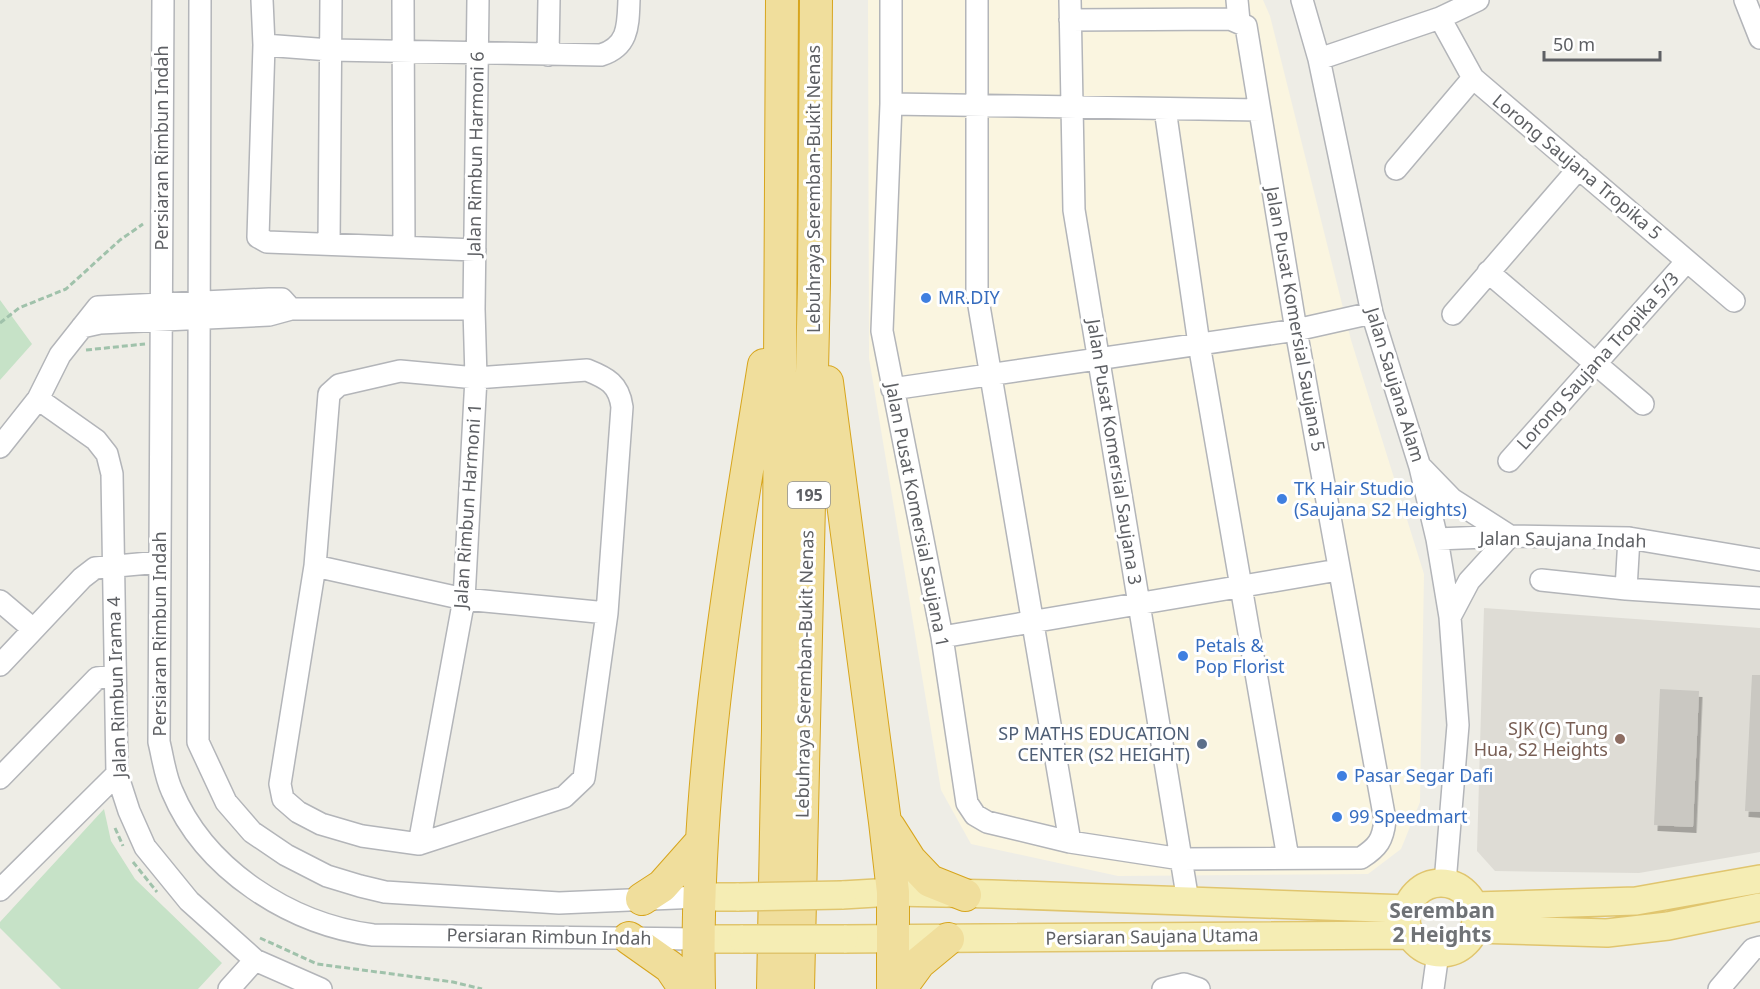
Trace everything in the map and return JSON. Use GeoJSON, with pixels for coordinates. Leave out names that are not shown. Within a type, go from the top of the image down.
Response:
{"type":"FeatureCollection","features":[{"type":"Feature","properties":{"kind":"highway","name":"Lebuhraya Seremban-Bukit Nenas"},"geometry":{"type":"LineString","coordinates":[[773,989],[778,729],[782,0]]}},
{"type":"Feature","properties":{"kind":"highway","name":"Lebuhraya Seremban-Bukit Nenas"},"geometry":{"type":"LineString","coordinates":[[798,989],[814,283],[816,0]]}},
{"type":"Feature","properties":{"kind":"highway"},"geometry":{"type":"LineString","coordinates":[[699,989],[697,939],[701,842],[730,579],[779,266]]}},
{"type":"Feature","properties":{"kind":"highway"},"geometry":{"type":"LineString","coordinates":[[814,283],[885,822],[892,892],[893,989]]}},
{"type":"Feature","properties":{"kind":"highway"},"geometry":{"type":"LineString","coordinates":[[885,822],[910,860],[930,881],[965,895]]}},
{"type":"Feature","properties":{"kind":"highway"},"geometry":{"type":"LineString","coordinates":[[642,899],[662,886],[701,842]]}},
{"type":"Feature","properties":{"kind":"highway"},"geometry":{"type":"LineString","coordinates":[[629,938],[670,967],[685,989]]}},
{"type":"Feature","properties":{"kind":"highway"},"geometry":{"type":"LineString","coordinates":[[900,989],[919,963],[948,939]]}},
{"type":"Feature","properties":{"kind":"main road"},"geometry":{"type":"LineString","coordinates":[[1474,918],[1636,901],[1760,879]]}},
{"type":"Feature","properties":{"kind":"main road"},"geometry":{"type":"LineString","coordinates":[[1445,882],[1463,890],[1474,918],[1460,947],[1438,953],[1417,944],[1408,922],[1421,889],[1445,882]]}},
{"type":"Feature","properties":{"kind":"main road","name":"Persiaran Saujana Utama"},"geometry":{"type":"LineString","coordinates":[[699,897],[892,892],[1188,901],[1408,922]]}},
{"type":"Feature","properties":{"kind":"main road"},"geometry":{"type":"LineString","coordinates":[[1474,918],[1607,933],[1668,926],[1760,907]]}},
{"type":"Feature","properties":{"kind":"main road","name":"Persiaran Saujana Utama"},"geometry":{"type":"LineString","coordinates":[[697,939],[948,939],[1408,922]]}},
{"type":"Feature","properties":{"kind":"street","name":"Persiaran Rimbun Indah"},"geometry":{"type":"LineString","coordinates":[[163,0],[159,742],[171,790],[187,821],[209,850],[245,882],[276,902],[343,931],[373,935],[697,939]]}},
{"type":"Feature","properties":{"kind":"street","name":"Persiaran Rimbun Indah"},"geometry":{"type":"LineString","coordinates":[[200,0],[198,742],[226,802],[252,832],[286,855],[327,876],[385,892],[558,903],[699,897]]}},
{"type":"Feature","properties":{"kind":"street"},"geometry":{"type":"LineString","coordinates":[[262,0],[264,45],[258,237],[267,242],[475,250]]}},
{"type":"Feature","properties":{"kind":"street"},"geometry":{"type":"LineString","coordinates":[[329,244],[331,0]]}},
{"type":"Feature","properties":{"kind":"street"},"geometry":{"type":"LineString","coordinates":[[403,0],[404,247]]}},
{"type":"Feature","properties":{"kind":"street","name":"Jalan Rimbun Harmoni 6"},"geometry":{"type":"LineString","coordinates":[[474,309],[478,0]]}},
{"type":"Feature","properties":{"kind":"street"},"geometry":{"type":"LineString","coordinates":[[548,55],[549,0]]}},
{"type":"Feature","properties":{"kind":"street"},"geometry":{"type":"LineString","coordinates":[[264,45],[330,50],[601,55],[613,51],[628,32],[629,0]]}},
{"type":"Feature","properties":{"kind":"street","name":"Jalan Pusat Komersial Saujana 1"},"geometry":{"type":"LineString","coordinates":[[891,0],[891,104],[882,331],[942,637],[967,803],[975,815],[987,822],[1070,842],[1181,859]]}},
{"type":"Feature","properties":{"kind":"street"},"geometry":{"type":"LineString","coordinates":[[977,0],[976,294],[1070,842]]}},
{"type":"Feature","properties":{"kind":"street","name":"Jalan Pusat Komersial Saujana 5"},"geometry":{"type":"LineString","coordinates":[[1181,859],[1361,858],[1377,848],[1384,836],[1385,820],[1338,570],[1245,26],[1239,21],[1237,0]]}},
{"type":"Feature","properties":{"kind":"street","name":"Jalan Saujana Alam"},"geometry":{"type":"LineString","coordinates":[[1302,0],[1319,59],[1372,313],[1420,467],[1437,539],[1450,617],[1458,725],[1445,882]]}},
{"type":"Feature","properties":{"kind":"street"},"geometry":{"type":"LineString","coordinates":[[1319,59],[1440,18],[1478,0]]}},
{"type":"Feature","properties":{"kind":"street"},"geometry":{"type":"LineString","coordinates":[[1745,0],[1760,38]]}},
{"type":"Feature","properties":{"kind":"street"},"geometry":{"type":"LineString","coordinates":[[1070,10],[1239,21]]}},
{"type":"Feature","properties":{"kind":"street","name":"Jalan Pusat Komersial Saujana 3"},"geometry":{"type":"LineString","coordinates":[[1070,10],[1074,210],[1188,901]]}},
{"type":"Feature","properties":{"kind":"street","name":"Lorong Saujana Tropika 5"},"geometry":{"type":"LineString","coordinates":[[1440,18],[1473,78],[1734,301]]}},
{"type":"Feature","properties":{"kind":"street"},"geometry":{"type":"LineString","coordinates":[[1396,169],[1473,78]]}},
{"type":"Feature","properties":{"kind":"street"},"geometry":{"type":"LineString","coordinates":[[891,104],[1260,110]]}},
{"type":"Feature","properties":{"kind":"street"},"geometry":{"type":"LineString","coordinates":[[1165,109],[1198,344],[1288,858]]}},
{"type":"Feature","properties":{"kind":"street"},"geometry":{"type":"LineString","coordinates":[[1453,314],[1579,168]]}},
{"type":"Feature","properties":{"kind":"street","name":"Lorong Saujana Tropika 5/3"},"geometry":{"type":"LineString","coordinates":[[1509,461],[1688,261]]}},
{"type":"Feature","properties":{"kind":"street"},"geometry":{"type":"LineString","coordinates":[[1488,272],[1643,404]]}},
{"type":"Feature","properties":{"kind":"street"},"geometry":{"type":"LineString","coordinates":[[0,447],[38,399],[60,355],[82,327],[100,322],[199,310],[279,314],[291,309],[474,309]]}},
{"type":"Feature","properties":{"kind":"street","name":"Jalan Rimbun Harmoni 1"},"geometry":{"type":"LineString","coordinates":[[419,844],[464,599],[476,378],[474,309]]}},
{"type":"Feature","properties":{"kind":"street"},"geometry":{"type":"LineString","coordinates":[[892,389],[1296,330],[1372,313]]}},
{"type":"Feature","properties":{"kind":"street"},"geometry":{"type":"LineString","coordinates":[[586,370],[605,377],[620,393],[622,407],[607,613],[584,778],[564,797],[419,844],[362,836],[321,824],[298,812],[284,799],[280,784],[315,566],[329,394],[339,385],[400,371],[476,378],[586,370]]}},
{"type":"Feature","properties":{"kind":"street","name":"Jalan Rimbun Irama 4"},"geometry":{"type":"LineString","coordinates":[[38,399],[96,440],[107,454],[112,474],[122,564],[116,676],[117,774],[129,811],[145,847],[158,864],[196,908],[255,960]]}},
{"type":"Feature","properties":{"kind":"street"},"geometry":{"type":"LineString","coordinates":[[1420,467],[1452,499],[1510,536],[1469,581],[1450,617]]}},
{"type":"Feature","properties":{"kind":"street","name":"Jalan Saujana Indah"},"geometry":{"type":"LineString","coordinates":[[1437,539],[1510,536],[1629,538],[1760,560]]}},
{"type":"Feature","properties":{"kind":"street"},"geometry":{"type":"LineString","coordinates":[[1626,589],[1629,538]]}},
{"type":"Feature","properties":{"kind":"street"},"geometry":{"type":"LineString","coordinates":[[0,665],[82,578],[95,568],[160,562]]}},
{"type":"Feature","properties":{"kind":"street"},"geometry":{"type":"LineString","coordinates":[[315,566],[464,599],[607,613]]}},
{"type":"Feature","properties":{"kind":"street"},"geometry":{"type":"LineString","coordinates":[[942,637],[1338,570]]}},
{"type":"Feature","properties":{"kind":"street"},"geometry":{"type":"LineString","coordinates":[[1541,580],[1626,589],[1760,597]]}},
{"type":"Feature","properties":{"kind":"street"},"geometry":{"type":"LineString","coordinates":[[0,601],[33,629]]}},
{"type":"Feature","properties":{"kind":"street"},"geometry":{"type":"LineString","coordinates":[[0,778],[97,678],[116,676]]}},
{"type":"Feature","properties":{"kind":"street"},"geometry":{"type":"LineString","coordinates":[[0,890],[117,774]]}},
{"type":"Feature","properties":{"kind":"street"},"geometry":{"type":"LineString","coordinates":[[1719,989],[1754,949],[1760,947]]}},
{"type":"Feature","properties":{"kind":"street"},"geometry":{"type":"LineString","coordinates":[[1433,989],[1438,953]]}},
{"type":"Feature","properties":{"kind":"street"},"geometry":{"type":"LineString","coordinates":[[229,989],[255,960],[321,989]]}},
{"type":"Feature","properties":{"kind":"street"},"geometry":{"type":"LineString","coordinates":[[1163,989],[1184,984],[1199,989]]}},
{"type":"Feature","properties":{"kind":"path"},"geometry":{"type":"LineString","coordinates":[[0,323],[19,308],[66,289],[120,240],[162,211]]}},
{"type":"Feature","properties":{"kind":"path"},"geometry":{"type":"LineString","coordinates":[[112,819],[118,837],[138,872],[161,897]]}},
{"type":"Feature","properties":{"kind":"shaded area"},"geometry":{"type":"Polygon","coordinates":[[[868,0],[1263,0],[1270,16],[1351,340],[1424,574],[1420,802],[1401,849],[1368,874],[1118,876],[971,844],[941,790],[869,358],[868,0]]]}},
{"type":"Feature","properties":{"kind":"shaded area","name":"SJK (C) Tung Hua, S2 Heights"},"geometry":{"type":"Polygon","coordinates":[[[1484,608],[1760,628],[1760,852],[1639,873],[1495,871],[1477,851],[1484,608]]]}},
{"type":"Feature","properties":{"kind":"green space"},"geometry":{"type":"Polygon","coordinates":[[[0,300],[32,344],[0,380],[0,300]]]}},
{"type":"Feature","properties":{"kind":"green space"},"geometry":{"type":"Polygon","coordinates":[[[104,809],[111,841],[135,879],[222,963],[198,989],[61,989],[0,928],[0,922],[104,809]]]}},
{"type":"Feature","properties":{"kind":"building"},"geometry":{"type":"Polygon","coordinates":[[[1752,675],[1760,675],[1760,812],[1745,811],[1752,675]]]}},
{"type":"Feature","properties":{"kind":"building"},"geometry":{"type":"Polygon","coordinates":[[[1660,689],[1699,691],[1693,827],[1654,825],[1660,689]]]}},
{"type":"Feature","properties":{"kind":"place","name":"MR.DIY"},"geometry":{"type":"Point","coordinates":[926,298]}},
{"type":"Feature","properties":{"kind":"place","name":"TK Hair Studio (Saujana S2 Heights)"},"geometry":{"type":"Point","coordinates":[1282,499]}},
{"type":"Feature","properties":{"kind":"place","name":"Petals & Pop Florist"},"geometry":{"type":"Point","coordinates":[1183,656]}},
{"type":"Feature","properties":{"kind":"place","name":"SJK (C) Tung Hua, S2 Heights"},"geometry":{"type":"Point","coordinates":[1620,739]}},
{"type":"Feature","properties":{"kind":"place","name":"SP MATHS EDUCATION CENTER (S2 HEIGHT)"},"geometry":{"type":"Point","coordinates":[1202,744]}},
{"type":"Feature","properties":{"kind":"place","name":"Pasar Segar Dafi"},"geometry":{"type":"Point","coordinates":[1342,776]}},
{"type":"Feature","properties":{"kind":"place","name":"99 Speedmart"},"geometry":{"type":"Point","coordinates":[1337,817]}},
{"type":"Feature","properties":{"kind":"district","name":"Seremban 2 Heights"},"geometry":{"type":"Point","coordinates":[1442,923]}}]}
